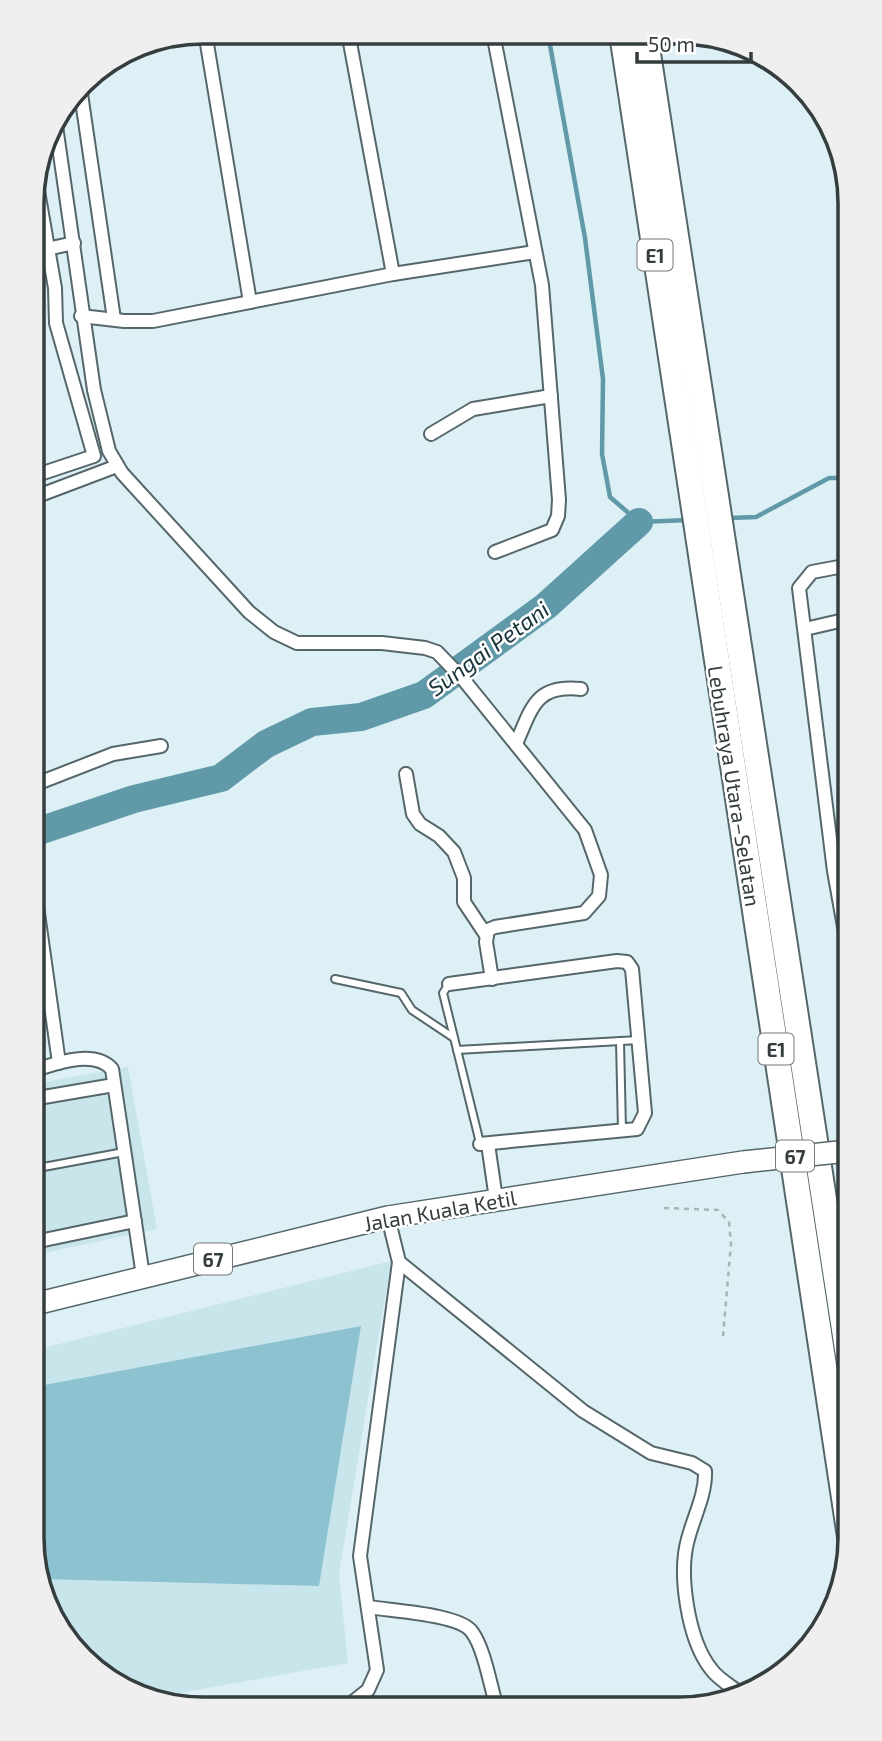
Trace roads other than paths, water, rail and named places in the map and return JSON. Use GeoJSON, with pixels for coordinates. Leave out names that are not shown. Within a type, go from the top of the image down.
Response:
{"type":"FeatureCollection","features":[{"type":"Feature","properties":{"kind":"highway","name":"Lebuhraya Utara–Selatan"},"geometry":{"type":"LineString","coordinates":[[623,44],[838,1458]]}},
{"type":"Feature","properties":{"kind":"highway","name":"Lebuhraya Utara–Selatan"},"geometry":{"type":"LineString","coordinates":[[647,44],[838,1290]]}},
{"type":"Feature","properties":{"kind":"main road","name":"Jalan Kuala Ketil"},"geometry":{"type":"LineString","coordinates":[[44,1302],[388,1217],[743,1162],[838,1152]]}},
{"type":"Feature","properties":{"kind":"street"},"geometry":{"type":"LineString","coordinates":[[207,44],[250,302]]}},
{"type":"Feature","properties":{"kind":"street"},"geometry":{"type":"LineString","coordinates":[[350,44],[393,274]]}},
{"type":"Feature","properties":{"kind":"street"},"geometry":{"type":"LineString","coordinates":[[495,44],[542,285],[559,500],[556,524],[542,535],[495,552]]}},
{"type":"Feature","properties":{"kind":"street"},"geometry":{"type":"LineString","coordinates":[[82,100],[114,319]]}},
{"type":"Feature","properties":{"kind":"street"},"geometry":{"type":"LineString","coordinates":[[58,137],[74,243],[81,316],[94,390],[109,451],[117,466],[249,612],[274,632],[297,643],[382,643],[438,652],[584,830],[598,864],[602,888],[592,907],[584,913],[570,917],[495,927],[486,935]]}},
{"type":"Feature","properties":{"kind":"street"},"geometry":{"type":"LineString","coordinates":[[44,226],[55,288],[56,323],[94,456]]}},
{"type":"Feature","properties":{"kind":"street"},"geometry":{"type":"LineString","coordinates":[[44,250],[74,243]]}},
{"type":"Feature","properties":{"kind":"street"},"geometry":{"type":"LineString","coordinates":[[81,316],[153,321],[393,274],[535,252]]}},
{"type":"Feature","properties":{"kind":"street"},"geometry":{"type":"LineString","coordinates":[[431,434],[473,409],[551,396]]}},
{"type":"Feature","properties":{"kind":"street"},"geometry":{"type":"LineString","coordinates":[[44,473],[109,451]]}},
{"type":"Feature","properties":{"kind":"street"},"geometry":{"type":"LineString","coordinates":[[44,494],[117,466]]}},
{"type":"Feature","properties":{"kind":"street"},"geometry":{"type":"LineString","coordinates":[[838,566],[812,572],[799,588],[838,893]]}},
{"type":"Feature","properties":{"kind":"street"},"geometry":{"type":"LineString","coordinates":[[804,629],[838,621]]}},
{"type":"Feature","properties":{"kind":"street"},"geometry":{"type":"LineString","coordinates":[[516,744],[529,714],[547,691],[556,687],[581,689]]}},
{"type":"Feature","properties":{"kind":"street"},"geometry":{"type":"LineString","coordinates":[[44,781],[113,754],[161,746]]}},
{"type":"Feature","properties":{"kind":"street"},"geometry":{"type":"LineString","coordinates":[[407,774],[413,814],[420,824],[439,836],[454,852],[464,877],[464,902],[486,935],[492,979]]}},
{"type":"Feature","properties":{"kind":"street"},"geometry":{"type":"LineString","coordinates":[[44,953],[60,1063]]}},
{"type":"Feature","properties":{"kind":"street"},"geometry":{"type":"LineString","coordinates":[[449,984],[627,962],[632,969],[645,1113],[637,1129],[622,1133],[484,1144],[496,1199]]}},
{"type":"Feature","properties":{"kind":"street"},"geometry":{"type":"LineString","coordinates":[[44,1067],[95,1058],[106,1062],[112,1069],[143,1276]]}},
{"type":"Feature","properties":{"kind":"street"},"geometry":{"type":"LineString","coordinates":[[44,1097],[114,1085]]}},
{"type":"Feature","properties":{"kind":"street"},"geometry":{"type":"LineString","coordinates":[[359,1697],[368,1690],[377,1670],[360,1556],[399,1262],[388,1217]]}},
{"type":"Feature","properties":{"kind":"street"},"geometry":{"type":"LineString","coordinates":[[44,1240],[135,1221]]}},
{"type":"Feature","properties":{"kind":"street"},"geometry":{"type":"LineString","coordinates":[[399,1262],[583,1411],[650,1453],[692,1463],[705,1471],[705,1482],[687,1541],[688,1610],[695,1644],[712,1671],[733,1688]]}},
{"type":"Feature","properties":{"kind":"street"},"geometry":{"type":"LineString","coordinates":[[369,1607],[450,1620],[466,1626],[475,1635],[494,1697]]}},
{"type":"Feature","properties":{"kind":"lane"},"geometry":{"type":"LineString","coordinates":[[335,979],[401,993],[412,1010],[454,1038]]}},
{"type":"Feature","properties":{"kind":"lane"},"geometry":{"type":"LineString","coordinates":[[449,984],[443,993],[484,1144]]}},
{"type":"Feature","properties":{"kind":"lane"},"geometry":{"type":"LineString","coordinates":[[457,1050],[639,1040]]}},
{"type":"Feature","properties":{"kind":"lane"},"geometry":{"type":"LineString","coordinates":[[620,1041],[622,1133]]}},
{"type":"Feature","properties":{"kind":"lane"},"geometry":{"type":"LineString","coordinates":[[44,1167],[124,1152]]}},
{"type":"Feature","properties":{"kind":"waterway"},"geometry":{"type":"LineString","coordinates":[[550,44],[585,238],[603,379],[602,454],[610,497],[639,522],[688,520]]}},
{"type":"Feature","properties":{"kind":"waterway","name":"Sungai Petani"},"geometry":{"type":"LineString","coordinates":[[729,518],[756,517],[829,478],[838,478]]}},
{"type":"Feature","properties":{"kind":"waterway","name":"Sungai Petani"},"geometry":{"type":"LineString","coordinates":[[44,829],[134,799],[221,778],[266,744],[312,722],[361,717],[424,695],[546,606],[639,522]]}}]}
